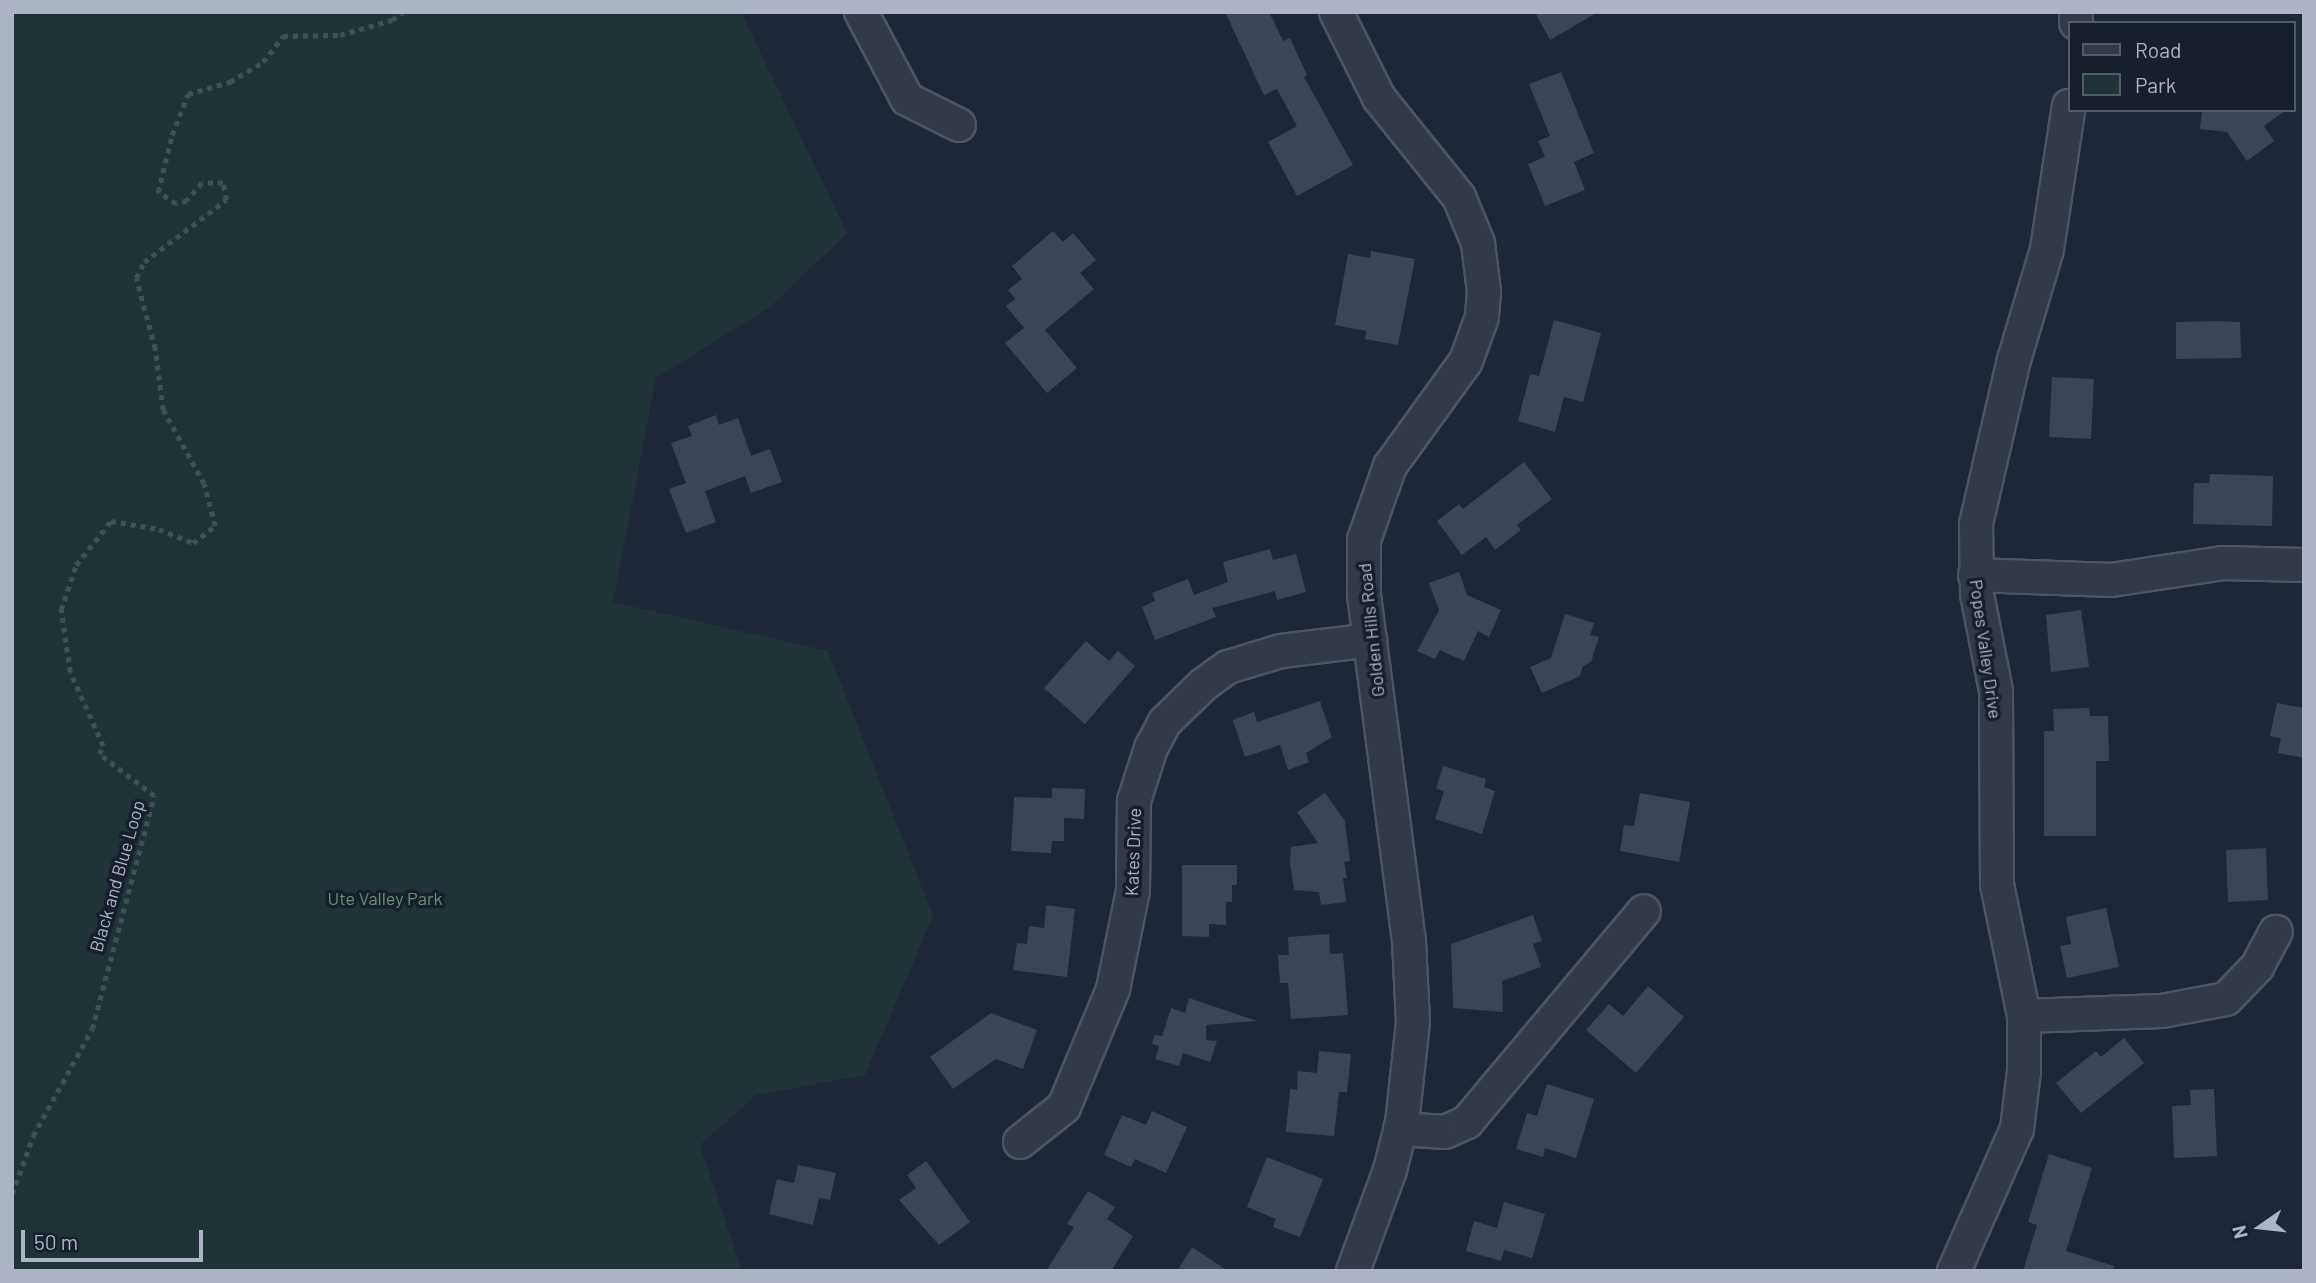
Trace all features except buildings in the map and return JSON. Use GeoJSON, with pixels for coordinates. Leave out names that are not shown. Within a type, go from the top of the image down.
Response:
{"type":"FeatureCollection","features":[{"type":"Feature","properties":{"kind":"street"},"geometry":{"type":"LineString","coordinates":[[861,12],[907,99],[959,125]]}},
{"type":"Feature","properties":{"kind":"street","name":"Golden Hills Road"},"geometry":{"type":"LineString","coordinates":[[1336,12],[1379,98],[1459,197],[1483,267],[1482,317],[1466,361],[1404,441],[1370,515],[1363,569],[1412,985],[1409,1074],[1400,1129],[1353,1271]]}},
{"type":"Feature","properties":{"kind":"street","name":"Popes Valley Drive"},"geometry":{"type":"LineString","coordinates":[[1954,1271],[2017,1129],[2024,1016],[1997,885],[1996,691],[1975,575],[1983,486],[2047,249],[2068,112]]}},
{"type":"Feature","properties":{"kind":"street"},"geometry":{"type":"LineString","coordinates":[[1975,575],[2111,580],[2223,564],[2304,565]]}},
{"type":"Feature","properties":{"kind":"street","name":"Kates Drive"},"geometry":{"type":"LineString","coordinates":[[1020,1142],[1064,1107],[1113,989],[1133,891],[1134,801],[1151,748],[1166,722],[1203,685],[1228,667],[1282,651],[1370,640]]}},
{"type":"Feature","properties":{"kind":"street"},"geometry":{"type":"LineString","coordinates":[[1400,1129],[1446,1132],[1467,1122],[1644,911]]}},
{"type":"Feature","properties":{"kind":"street"},"geometry":{"type":"LineString","coordinates":[[2024,1016],[2162,1011],[2225,999],[2257,967],[2276,932]]}},
{"type":"Feature","properties":{"kind":"path","name":"Black and Blue Loop"},"geometry":{"type":"LineString","coordinates":[[12,1194],[33,1136],[92,1028],[154,796],[99,754],[103,746],[70,672],[61,610],[76,565],[111,521],[159,529],[193,544],[215,526],[204,484],[163,410],[155,349],[136,278],[144,262],[226,200],[223,183],[202,183],[187,201],[176,204],[158,192],[172,135],[188,94],[230,82],[264,62],[283,36],[340,35],[392,20],[403,12]]}},
{"type":"Feature","properties":{"kind":"green space","name":"Ute Valley Park"},"geometry":{"type":"Polygon","coordinates":[[[12,12],[741,12],[847,233],[770,307],[656,378],[613,602],[828,651],[933,916],[865,1075],[756,1095],[700,1145],[742,1271],[12,1271],[12,12]]]}}]}
